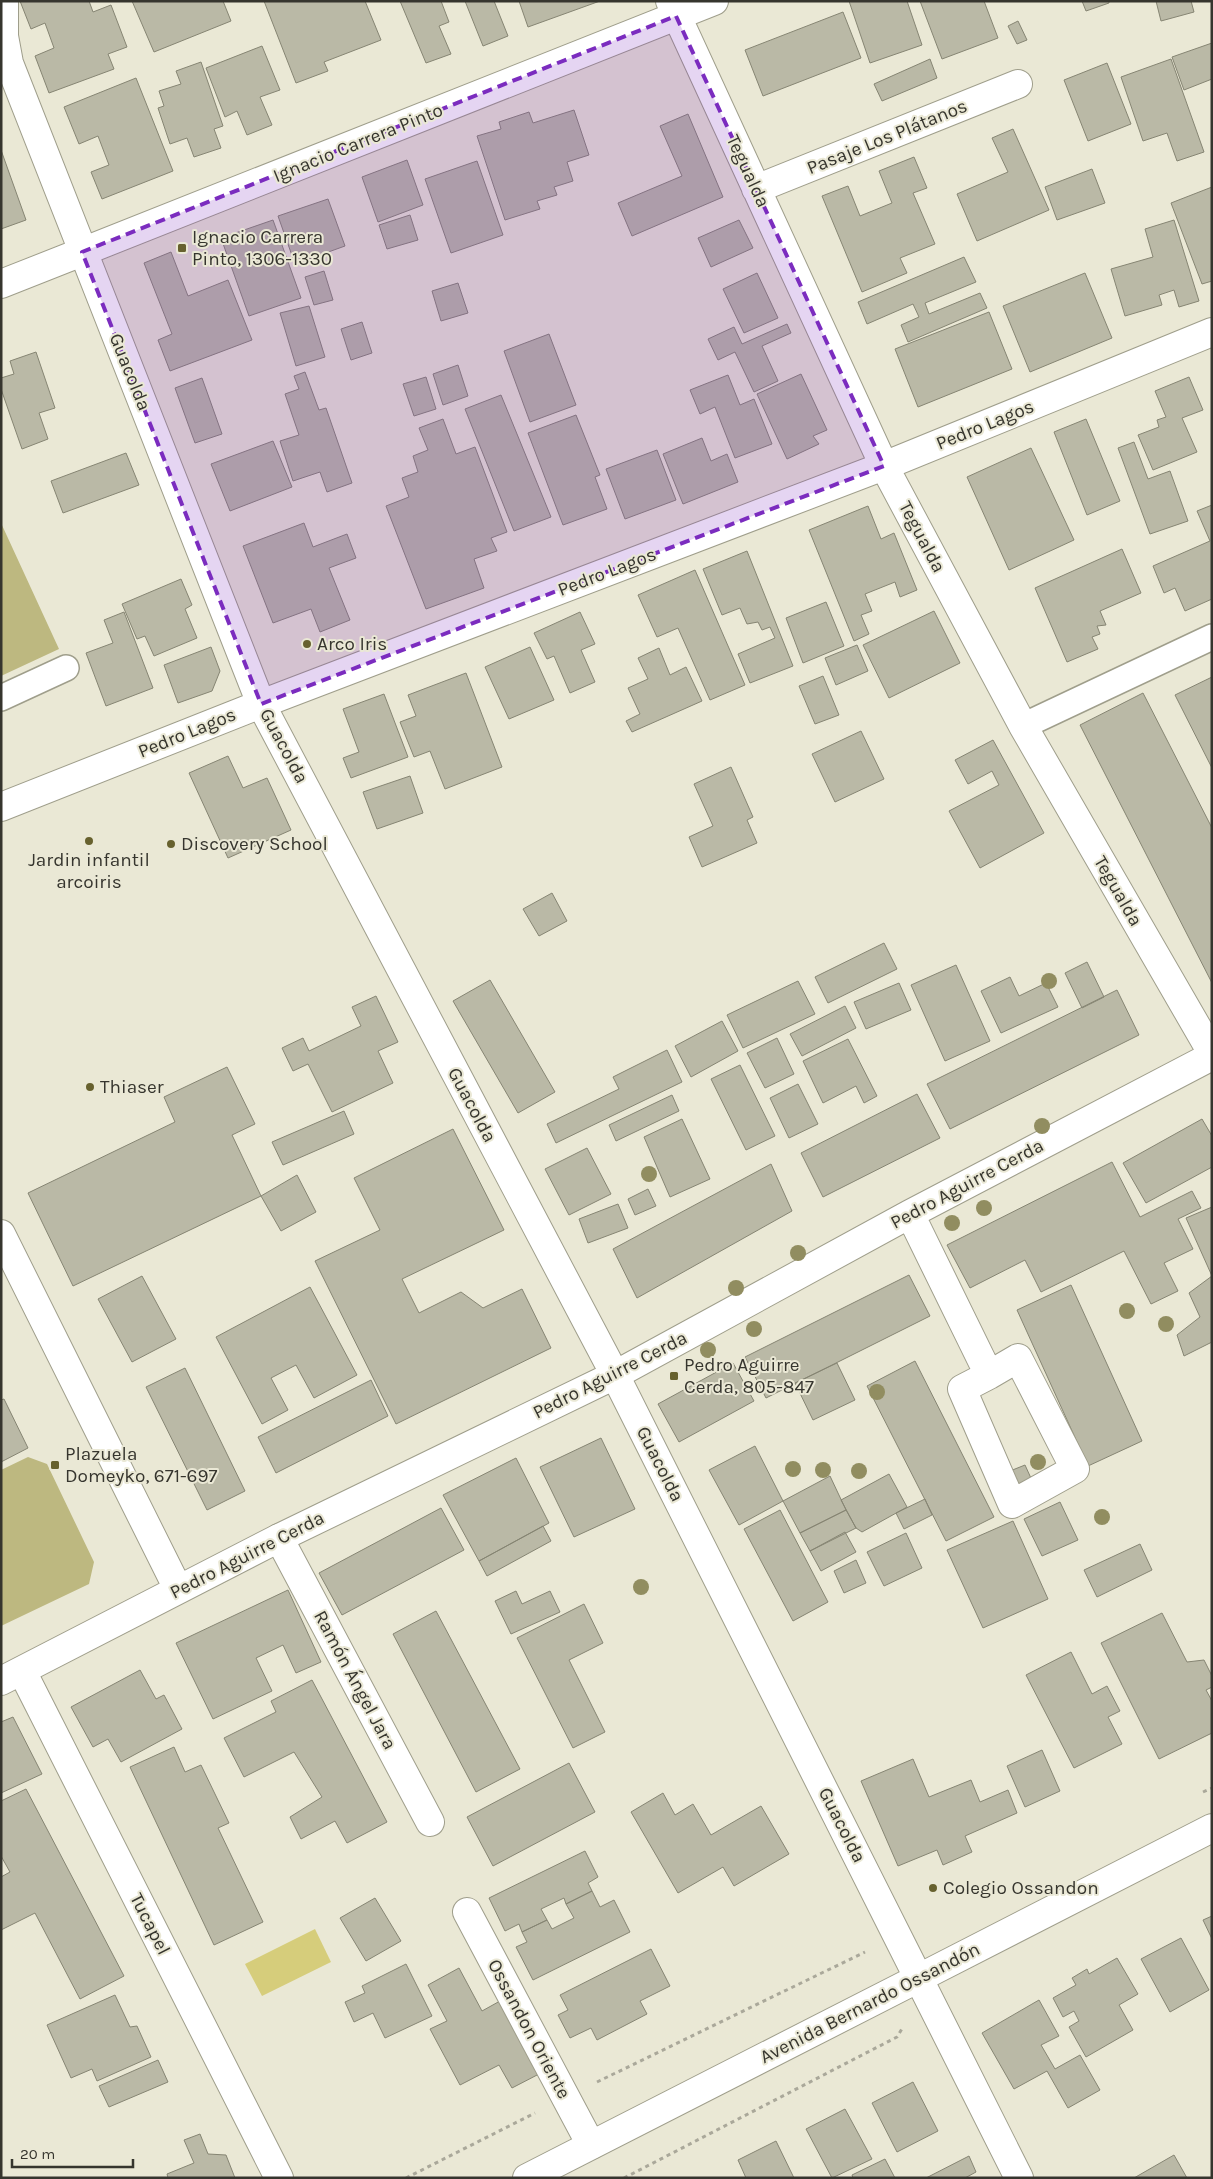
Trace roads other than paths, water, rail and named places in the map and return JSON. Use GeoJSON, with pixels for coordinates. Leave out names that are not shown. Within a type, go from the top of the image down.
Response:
{"type":"FeatureCollection","features":[{"type":"Feature","properties":{"kind":"street","name":"Ignacio Carrera Pinto"},"geometry":{"type":"LineString","coordinates":[[1,284],[673,9],[714,1]]}},
{"type":"Feature","properties":{"kind":"street","name":"Guacolda"},"geometry":{"type":"LineString","coordinates":[[3,6],[4,36],[9,63],[261,704],[615,1375],[1019,2178]]}},
{"type":"Feature","properties":{"kind":"street","name":"Tegualda"},"geometry":{"type":"LineString","coordinates":[[673,9],[884,466],[1023,726],[1212,1055]]}},
{"type":"Feature","properties":{"kind":"street","name":"Pasaje Los Plátanos"},"geometry":{"type":"LineString","coordinates":[[756,189],[1018,84]]}},
{"type":"Feature","properties":{"kind":"street","name":"Pedro Lagos"},"geometry":{"type":"LineString","coordinates":[[1,807],[261,704],[884,466],[1212,332]]}},
{"type":"Feature","properties":{"kind":"street","name":"Pedro Aguirre Cerda"},"geometry":{"type":"LineString","coordinates":[[11,1676],[279,1538],[615,1375],[910,1214],[1212,1055]]}},
{"type":"Feature","properties":{"kind":"street"},"geometry":{"type":"LineString","coordinates":[[910,1214],[989,1375]]}},
{"type":"Feature","properties":{"kind":"street"},"geometry":{"type":"LineString","coordinates":[[1,1234],[178,1589]]}},
{"type":"Feature","properties":{"kind":"street"},"geometry":{"type":"LineString","coordinates":[[1018,1358],[1075,1469],[1012,1504],[962,1389],[989,1375],[1018,1358]]}},
{"type":"Feature","properties":{"kind":"street","name":"Ramón Ángel Jara"},"geometry":{"type":"LineString","coordinates":[[279,1538],[430,1822]]}},
{"type":"Feature","properties":{"kind":"street","name":"Tucapel"},"geometry":{"type":"LineString","coordinates":[[11,1676],[279,2178]]}},
{"type":"Feature","properties":{"kind":"street","name":"Avenida Bernardo Ossandón"},"geometry":{"type":"LineString","coordinates":[[527,2178],[1212,1828]]}},
{"type":"Feature","properties":{"kind":"street","name":"Ossandon Oriente"},"geometry":{"type":"LineString","coordinates":[[467,1912],[592,2145]]}},
{"type":"Feature","properties":{"kind":"lane"},"geometry":{"type":"LineString","coordinates":[[1023,726],[1212,637]]}},
{"type":"Feature","properties":{"kind":"lane"},"geometry":{"type":"LineString","coordinates":[[1,698],[66,668]]}},
{"type":"Feature","properties":{"kind":"place","name":"Ignacio Carrera Pinto, 1306-1330"},"geometry":{"type":"Point","coordinates":[182,248]}},
{"type":"Feature","properties":{"kind":"place","name":"Arco Iris"},"geometry":{"type":"Point","coordinates":[307,644]}},
{"type":"Feature","properties":{"kind":"place","name":"Jardin infantil arcoiris"},"geometry":{"type":"Point","coordinates":[89,841]}},
{"type":"Feature","properties":{"kind":"place","name":"Discovery School"},"geometry":{"type":"Point","coordinates":[171,844]}},
{"type":"Feature","properties":{"kind":"place","name":"Thiaser"},"geometry":{"type":"Point","coordinates":[90,1087]}},
{"type":"Feature","properties":{"kind":"place","name":"Pedro Aguirre Cerda, 805-847"},"geometry":{"type":"Point","coordinates":[674,1376]}},
{"type":"Feature","properties":{"kind":"place","name":"Plazuela Domeyko, 671-697"},"geometry":{"type":"Point","coordinates":[55,1465]}},
{"type":"Feature","properties":{"kind":"place","name":"Colegio Ossandon"},"geometry":{"type":"Point","coordinates":[933,1888]}}]}
